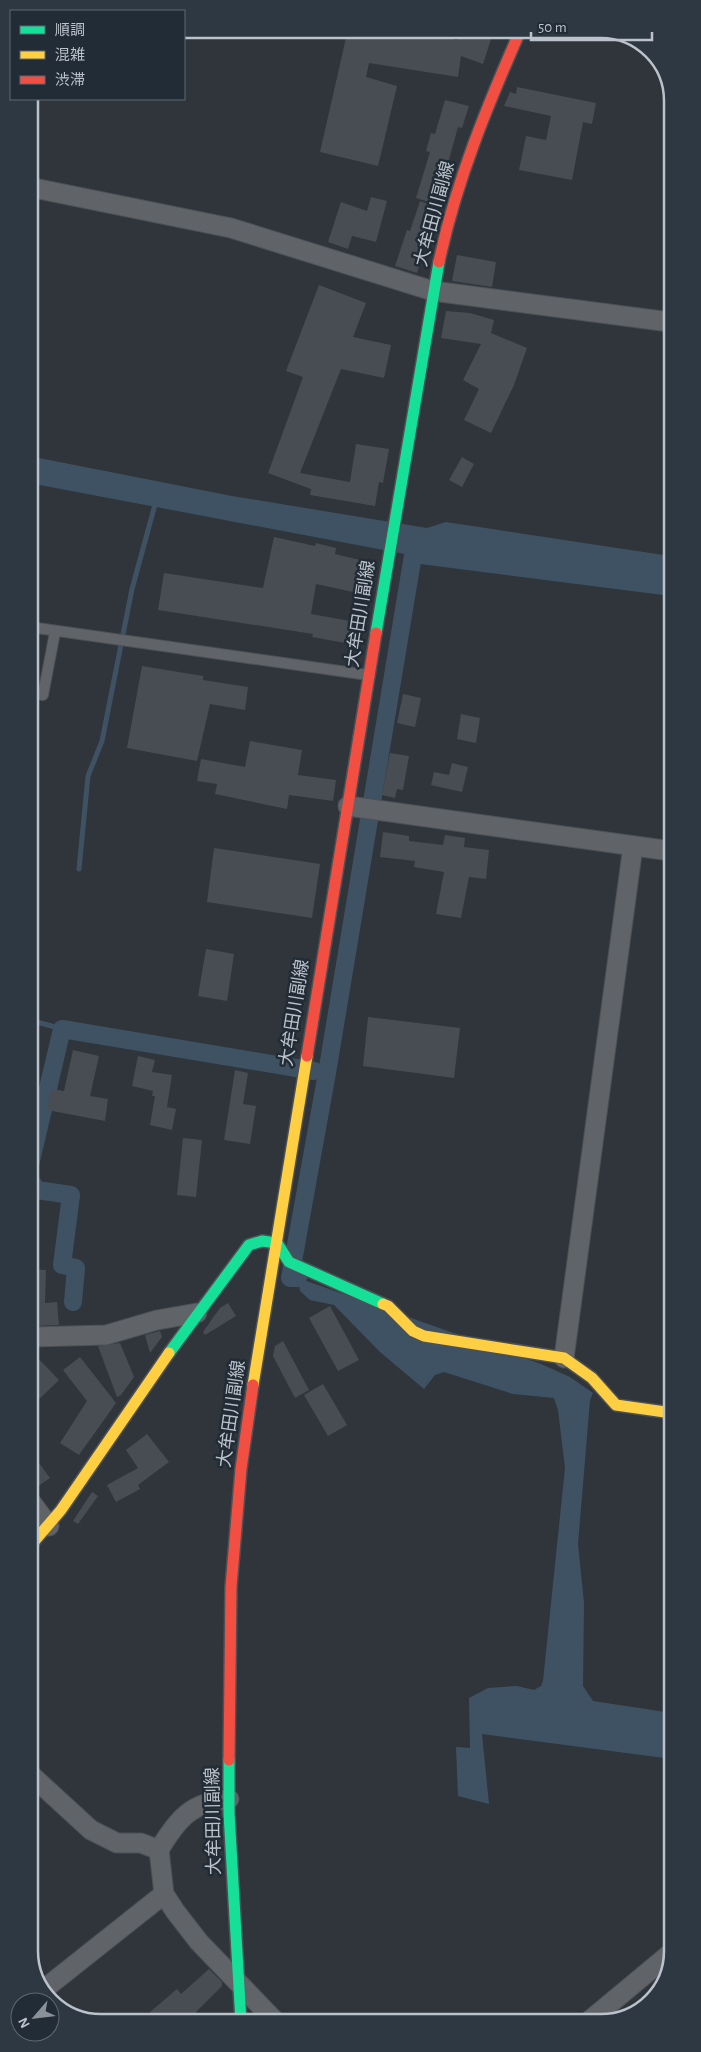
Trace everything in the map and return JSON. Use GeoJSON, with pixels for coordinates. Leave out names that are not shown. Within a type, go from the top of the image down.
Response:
{"type":"FeatureCollection","features":[{"type":"Feature","properties":{"kind":"main road","name":"大牟田川副線"},"geometry":{"type":"LineString","coordinates":[[240,2014],[229,1799],[231,1587],[246,1430],[433,291],[444,239],[480,121],[517,38]]}},
{"type":"Feature","properties":{"kind":"main road"},"geometry":{"type":"LineString","coordinates":[[38,1538],[49,1526],[197,1313],[249,1245],[262,1241],[276,1243],[289,1262],[388,1306],[413,1331],[424,1336],[564,1358],[592,1378],[616,1405],[664,1412]]}},
{"type":"Feature","properties":{"kind":"street"},"geometry":{"type":"LineString","coordinates":[[38,190],[231,228],[433,291],[664,321]]}},
{"type":"Feature","properties":{"kind":"street"},"geometry":{"type":"LineString","coordinates":[[348,806],[664,850]]}},
{"type":"Feature","properties":{"kind":"street"},"geometry":{"type":"LineString","coordinates":[[564,1358],[633,846]]}},
{"type":"Feature","properties":{"kind":"street"},"geometry":{"type":"LineString","coordinates":[[38,1336],[106,1335],[157,1320],[197,1313]]}},
{"type":"Feature","properties":{"kind":"street"},"geometry":{"type":"LineString","coordinates":[[38,1512],[49,1526]]}},
{"type":"Feature","properties":{"kind":"street"},"geometry":{"type":"LineString","coordinates":[[38,1781],[91,1830],[117,1843],[141,1843],[159,1850]]}},
{"type":"Feature","properties":{"kind":"street"},"geometry":{"type":"LineString","coordinates":[[229,1799],[208,1801],[188,1812],[170,1830],[159,1850],[164,1894],[200,1942],[268,2014]]}},
{"type":"Feature","properties":{"kind":"street"},"geometry":{"type":"LineString","coordinates":[[48,1986],[164,1894]]}},
{"type":"Feature","properties":{"kind":"street"},"geometry":{"type":"LineString","coordinates":[[602,2014],[663,1960]]}},
{"type":"Feature","properties":{"kind":"lane"},"geometry":{"type":"LineString","coordinates":[[38,629],[369,675]]}},
{"type":"Feature","properties":{"kind":"lane"},"geometry":{"type":"LineString","coordinates":[[38,694],[43,695],[55,632]]}},
{"type":"Feature","properties":{"kind":"water"},"geometry":{"type":"Polygon","coordinates":[[[38,458],[232,496],[427,528],[446,522],[664,555],[664,595],[420,564],[411,561],[410,555],[38,485],[38,458]]]}},
{"type":"Feature","properties":{"kind":"water"},"geometry":{"type":"Polygon","coordinates":[[[298,1278],[541,1364],[570,1377],[593,1393],[590,1400],[578,1544],[584,1603],[583,1686],[593,1701],[664,1712],[664,1758],[482,1734],[489,1804],[458,1796],[456,1747],[470,1748],[469,1698],[488,1688],[517,1686],[534,1690],[541,1686],[543,1681],[565,1468],[558,1410],[554,1398],[513,1394],[444,1372],[435,1375],[424,1389],[380,1352],[334,1305],[310,1300],[300,1291],[298,1278]]]}},
{"type":"Feature","properties":{"kind":"building"},"geometry":{"type":"Polygon","coordinates":[[[346,38],[449,38],[457,40],[458,38],[491,38],[483,64],[461,56],[458,77],[369,63],[366,77],[397,86],[378,166],[320,152],[346,38]]]}},
{"type":"Feature","properties":{"kind":"building"},"geometry":{"type":"Polygon","coordinates":[[[517,87],[596,103],[592,124],[583,122],[572,180],[519,170],[526,136],[546,140],[551,116],[504,106],[510,92],[516,94],[517,87]]]}},
{"type":"Feature","properties":{"kind":"building"},"geometry":{"type":"Polygon","coordinates":[[[445,100],[469,106],[462,128],[458,127],[445,174],[442,173],[432,203],[416,198],[430,152],[426,151],[431,133],[435,134],[445,100]]]}},
{"type":"Feature","properties":{"kind":"building"},"geometry":{"type":"Polygon","coordinates":[[[371,197],[387,201],[376,242],[352,236],[348,249],[328,242],[341,202],[367,211],[371,197]]]}},
{"type":"Feature","properties":{"kind":"building"},"geometry":{"type":"Polygon","coordinates":[[[420,201],[436,207],[426,236],[428,237],[417,273],[395,266],[407,230],[410,231],[420,201]]]}},
{"type":"Feature","properties":{"kind":"building"},"geometry":{"type":"Polygon","coordinates":[[[457,255],[496,262],[492,287],[452,281],[457,255]]]}},
{"type":"Feature","properties":{"kind":"building"},"geometry":{"type":"Polygon","coordinates":[[[319,285],[366,303],[353,337],[391,345],[384,378],[341,369],[300,473],[350,482],[356,444],[389,449],[383,483],[379,482],[375,506],[310,495],[311,489],[268,473],[303,377],[286,371],[319,285]]]}},
{"type":"Feature","properties":{"kind":"building"},"geometry":{"type":"Polygon","coordinates":[[[446,311],[470,313],[494,320],[491,333],[527,348],[514,385],[491,433],[464,420],[479,389],[463,380],[481,344],[441,338],[446,311]]]}},
{"type":"Feature","properties":{"kind":"building"},"geometry":{"type":"Polygon","coordinates":[[[462,457],[474,464],[462,487],[449,480],[462,457]]]}},
{"type":"Feature","properties":{"kind":"building"},"geometry":{"type":"Polygon","coordinates":[[[274,537],[315,546],[316,543],[336,548],[335,554],[368,562],[362,594],[316,584],[311,614],[361,623],[357,645],[312,637],[313,634],[158,610],[164,573],[263,588],[274,537]]]}},
{"type":"Feature","properties":{"kind":"building"},"geometry":{"type":"Polygon","coordinates":[[[142,666],[203,676],[203,680],[248,687],[245,710],[210,704],[197,761],[127,748],[142,666]]]}},
{"type":"Feature","properties":{"kind":"building"},"geometry":{"type":"Polygon","coordinates":[[[403,694],[421,698],[415,727],[397,723],[403,694]]]}},
{"type":"Feature","properties":{"kind":"building"},"geometry":{"type":"Polygon","coordinates":[[[461,714],[480,718],[476,743],[457,739],[461,714]]]}},
{"type":"Feature","properties":{"kind":"building"},"geometry":{"type":"Polygon","coordinates":[[[250,741],[302,750],[298,775],[336,780],[333,801],[289,795],[287,809],[215,794],[217,784],[197,781],[201,759],[245,767],[250,741]]]}},
{"type":"Feature","properties":{"kind":"building"},"geometry":{"type":"Polygon","coordinates":[[[390,753],[409,756],[403,790],[397,789],[395,798],[382,795],[390,753]]]}},
{"type":"Feature","properties":{"kind":"building"},"geometry":{"type":"Polygon","coordinates":[[[452,763],[468,767],[462,792],[431,785],[434,772],[449,775],[452,763]]]}},
{"type":"Feature","properties":{"kind":"building"},"geometry":{"type":"Polygon","coordinates":[[[383,832],[409,836],[409,841],[443,845],[445,835],[465,838],[464,847],[489,850],[486,879],[469,877],[461,918],[436,914],[444,872],[414,867],[415,861],[380,857],[383,832]]]}},
{"type":"Feature","properties":{"kind":"building"},"geometry":{"type":"Polygon","coordinates":[[[214,848],[320,864],[312,918],[207,902],[214,848]]]}},
{"type":"Feature","properties":{"kind":"building"},"geometry":{"type":"Polygon","coordinates":[[[206,949],[234,954],[227,1001],[198,996],[206,949]]]}},
{"type":"Feature","properties":{"kind":"building"},"geometry":{"type":"Polygon","coordinates":[[[368,1017],[460,1028],[454,1078],[363,1066],[368,1017]]]}},
{"type":"Feature","properties":{"kind":"building"},"geometry":{"type":"Polygon","coordinates":[[[73,1050],[99,1056],[90,1096],[108,1099],[105,1121],[47,1110],[51,1089],[64,1091],[73,1050]]]}},
{"type":"Feature","properties":{"kind":"building"},"geometry":{"type":"Polygon","coordinates":[[[138,1056],[155,1060],[152,1072],[172,1075],[167,1107],[176,1109],[172,1130],[150,1125],[155,1096],[152,1096],[153,1091],[132,1086],[138,1056]]]}},
{"type":"Feature","properties":{"kind":"building"},"geometry":{"type":"Polygon","coordinates":[[[235,1070],[248,1073],[243,1104],[256,1106],[250,1144],[224,1140],[235,1070]]]}},
{"type":"Feature","properties":{"kind":"building"},"geometry":{"type":"Polygon","coordinates":[[[183,1138],[202,1140],[196,1197],[177,1195],[183,1138]]]}},
{"type":"Feature","properties":{"kind":"building"},"geometry":{"type":"Polygon","coordinates":[[[38,1270],[46,1270],[45,1303],[57,1302],[59,1325],[38,1326],[38,1270]]]}},
{"type":"Feature","properties":{"kind":"building"},"geometry":{"type":"Polygon","coordinates":[[[228,1303],[236,1316],[205,1335],[203,1332],[220,1308],[228,1303]]]}},
{"type":"Feature","properties":{"kind":"building"},"geometry":{"type":"Polygon","coordinates":[[[330,1306],[359,1360],[338,1371],[309,1318],[330,1306]]]}},
{"type":"Feature","properties":{"kind":"building"},"geometry":{"type":"Polygon","coordinates":[[[160,1331],[162,1337],[150,1353],[145,1335],[160,1331]]]}},
{"type":"Feature","properties":{"kind":"building"},"geometry":{"type":"Polygon","coordinates":[[[283,1341],[309,1390],[295,1398],[273,1356],[275,1346],[283,1341]]]}},
{"type":"Feature","properties":{"kind":"building"},"geometry":{"type":"Polygon","coordinates":[[[120,1343],[134,1377],[121,1395],[117,1397],[98,1346],[120,1343]]]}},
{"type":"Feature","properties":{"kind":"building"},"geometry":{"type":"Polygon","coordinates":[[[80,1357],[116,1403],[79,1455],[60,1443],[87,1401],[63,1370],[80,1357]]]}},
{"type":"Feature","properties":{"kind":"building"},"geometry":{"type":"Polygon","coordinates":[[[38,1358],[59,1380],[38,1400],[38,1358]]]}},
{"type":"Feature","properties":{"kind":"building"},"geometry":{"type":"Polygon","coordinates":[[[323,1384],[347,1425],[328,1436],[304,1395],[323,1384]]]}},
{"type":"Feature","properties":{"kind":"building"},"geometry":{"type":"Polygon","coordinates":[[[147,1434],[169,1462],[138,1485],[140,1489],[116,1502],[107,1485],[138,1468],[126,1450],[147,1434]]]}},
{"type":"Feature","properties":{"kind":"building"},"geometry":{"type":"Polygon","coordinates":[[[38,1464],[50,1478],[38,1486],[38,1464]]]}},
{"type":"Feature","properties":{"kind":"building"},"geometry":{"type":"Polygon","coordinates":[[[92,1492],[98,1496],[78,1524],[73,1521],[92,1492]]]}},
{"type":"Feature","properties":{"kind":"building"},"geometry":{"type":"Polygon","coordinates":[[[209,1969],[222,1982],[222,1986],[196,2012],[197,2014],[151,2014],[150,2012],[177,1989],[181,1994],[209,1969]]]}},
{"type":"Feature","properties":{"kind":"waterway"},"geometry":{"type":"LineString","coordinates":[[79,869],[88,776],[102,741],[132,589],[156,501]]}},
{"type":"Feature","properties":{"kind":"waterway"},"geometry":{"type":"LineString","coordinates":[[298,1278],[290,1278],[327,1073],[416,537]]}},
{"type":"Feature","properties":{"kind":"waterway"},"geometry":{"type":"LineString","coordinates":[[38,1022],[62,1029]]}},
{"type":"Feature","properties":{"kind":"waterway"},"geometry":{"type":"LineString","coordinates":[[38,1131],[62,1029],[314,1071]]}},
{"type":"Feature","properties":{"kind":"waterway"},"geometry":{"type":"LineString","coordinates":[[38,1190],[71,1195],[62,1265],[76,1268],[73,1302]]}},
{"type":"Feature","properties":{"kind":"traffic: fast"},"geometry":{"type":"LineString","coordinates":[[376,633],[439,262]]}},
{"type":"Feature","properties":{"kind":"traffic: fast"},"geometry":{"type":"LineString","coordinates":[[169,1353],[249,1245],[262,1241],[277,1243],[289,1262],[383,1304]]}},
{"type":"Feature","properties":{"kind":"traffic: fast"},"geometry":{"type":"LineString","coordinates":[[229,1760],[229,1813],[241,2014]]}},
{"type":"Feature","properties":{"kind":"traffic: slow"},"geometry":{"type":"LineString","coordinates":[[253,1385],[307,1056]]}},
{"type":"Feature","properties":{"kind":"traffic: slow"},"geometry":{"type":"LineString","coordinates":[[383,1304],[388,1306],[413,1331],[424,1336],[564,1358],[592,1378],[616,1405],[664,1412]]}},
{"type":"Feature","properties":{"kind":"traffic: slow"},"geometry":{"type":"LineString","coordinates":[[38,1537],[61,1510],[169,1353]]}},
{"type":"Feature","properties":{"kind":"traffic: jam"},"geometry":{"type":"LineString","coordinates":[[439,262],[454,202],[474,143],[517,38]]}},
{"type":"Feature","properties":{"kind":"traffic: jam"},"geometry":{"type":"LineString","coordinates":[[307,1056],[376,633]]}},
{"type":"Feature","properties":{"kind":"traffic: jam"},"geometry":{"type":"LineString","coordinates":[[229,1760],[231,1587],[241,1469],[253,1385]]}}]}
